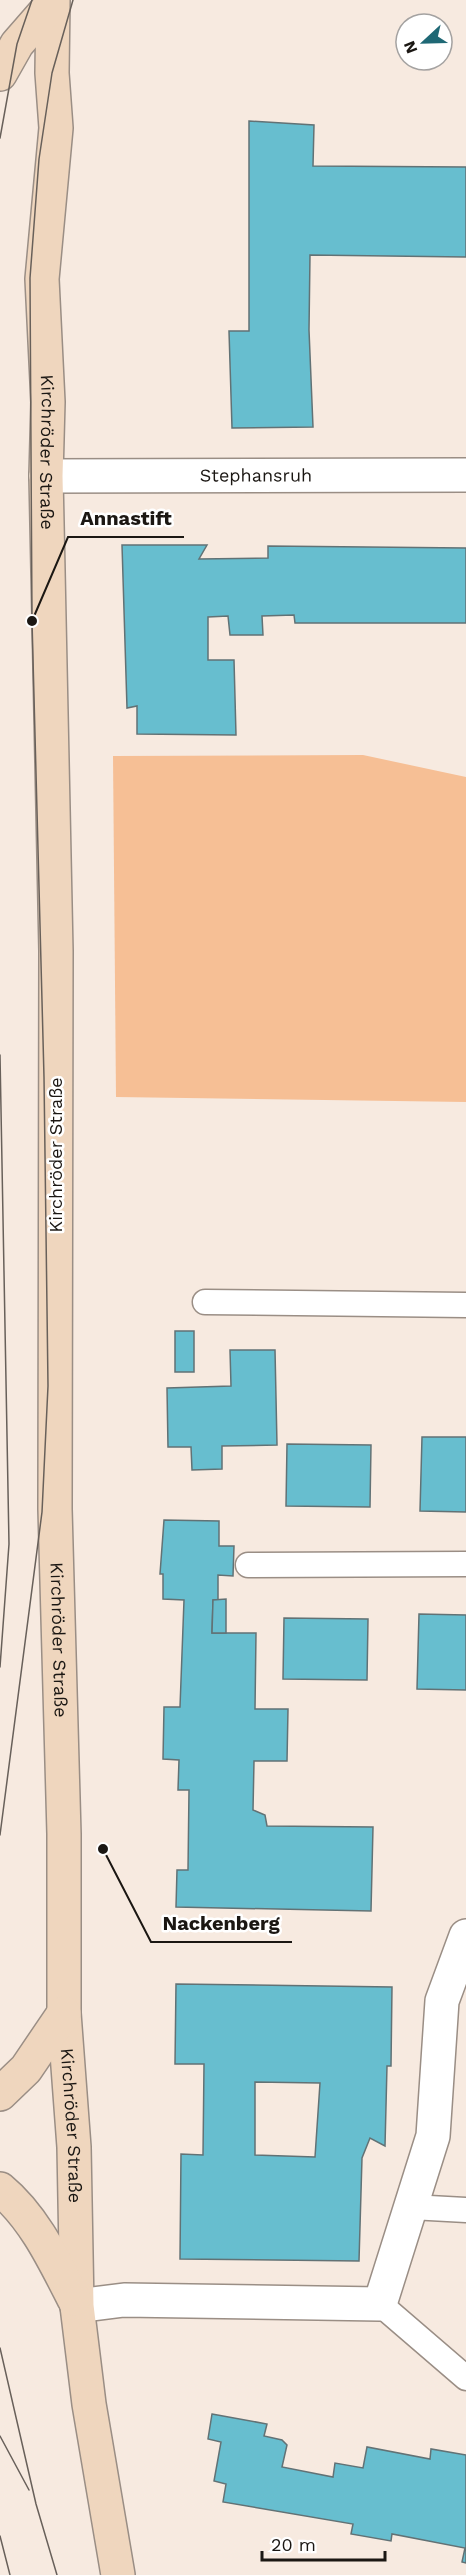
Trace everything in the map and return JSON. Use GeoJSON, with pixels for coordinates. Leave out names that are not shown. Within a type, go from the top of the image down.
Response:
{"type":"FeatureCollection","features":[{"type":"Feature","properties":{"kind":"main road","name":"Kirchröder Straße"},"geometry":{"type":"LineString","coordinates":[[0,74],[16,44],[47,1]]}},
{"type":"Feature","properties":{"kind":"main road","name":"Kirchröder Straße"},"geometry":{"type":"LineString","coordinates":[[47,1],[57,128],[42,279],[48,402],[46,476],[56,951],[55,1509],[64,1834],[64,2013],[74,2148],[77,2306],[89,2404],[118,2575]]}},
{"type":"Feature","properties":{"kind":"main road"},"geometry":{"type":"LineString","coordinates":[[0,2094],[26,2069],[64,2013]]}},
{"type":"Feature","properties":{"kind":"main road"},"geometry":{"type":"LineString","coordinates":[[0,2189],[16,2202],[34,2227],[77,2306]]}},
{"type":"Feature","properties":{"kind":"street","name":"Stephansruh"},"geometry":{"type":"LineString","coordinates":[[46,476],[466,475]]}},
{"type":"Feature","properties":{"kind":"street"},"geometry":{"type":"LineString","coordinates":[[77,2306],[124,2300],[380,2304],[433,2136],[442,2001],[466,1936]]}},
{"type":"Feature","properties":{"kind":"lane"},"geometry":{"type":"LineString","coordinates":[[205,1302],[466,1305]]}},
{"type":"Feature","properties":{"kind":"lane"},"geometry":{"type":"LineString","coordinates":[[248,1564],[466,1564]]}},
{"type":"Feature","properties":{"kind":"lane"},"geometry":{"type":"LineString","coordinates":[[411,2207],[466,2210]]}},
{"type":"Feature","properties":{"kind":"lane"},"geometry":{"type":"LineString","coordinates":[[380,2304],[466,2378]]}},
{"type":"Feature","properties":{"kind":"shaded area"},"geometry":{"type":"Polygon","coordinates":[[[363,755],[466,777],[466,1102],[116,1097],[113,756],[363,755]]]}},
{"type":"Feature","properties":{"kind":"building"},"geometry":{"type":"Polygon","coordinates":[[[249,121],[314,125],[313,166],[466,167],[466,257],[310,255],[309,330],[313,427],[232,428],[229,331],[249,331],[249,121]]]}},
{"type":"Feature","properties":{"kind":"building"},"geometry":{"type":"Polygon","coordinates":[[[122,545],[207,545],[199,559],[268,558],[268,546],[466,548],[466,623],[295,623],[294,615],[262,616],[263,635],[230,635],[228,616],[208,617],[208,660],[234,660],[236,735],[137,734],[137,706],[127,708],[122,545]]]}},
{"type":"Feature","properties":{"kind":"building"},"geometry":{"type":"Polygon","coordinates":[[[175,1331],[194,1331],[194,1372],[175,1372],[175,1331]]]}},
{"type":"Feature","properties":{"kind":"building"},"geometry":{"type":"Polygon","coordinates":[[[230,1350],[275,1350],[277,1445],[222,1446],[222,1469],[192,1470],[191,1447],[168,1447],[167,1388],[231,1386],[230,1350]]]}},
{"type":"Feature","properties":{"kind":"building"},"geometry":{"type":"Polygon","coordinates":[[[422,1437],[466,1437],[466,1512],[420,1511],[422,1437]]]}},
{"type":"Feature","properties":{"kind":"building"},"geometry":{"type":"Polygon","coordinates":[[[287,1444],[371,1445],[370,1507],[286,1506],[287,1444]]]}},
{"type":"Feature","properties":{"kind":"building"},"geometry":{"type":"Polygon","coordinates":[[[164,1520],[219,1521],[219,1546],[234,1546],[233,1576],[218,1575],[218,1600],[213,1600],[212,1633],[256,1633],[255,1709],[288,1709],[287,1761],[254,1761],[253,1810],[265,1815],[267,1826],[373,1827],[371,1911],[176,1907],[177,1870],[188,1870],[189,1790],[178,1790],[179,1760],[163,1759],[164,1707],[180,1707],[184,1600],[163,1599],[163,1574],[160,1574],[164,1520]]]}},
{"type":"Feature","properties":{"kind":"building"},"geometry":{"type":"Polygon","coordinates":[[[226,1599],[226,1633],[212,1633],[213,1600],[226,1599]]]}},
{"type":"Feature","properties":{"kind":"building"},"geometry":{"type":"Polygon","coordinates":[[[419,1614],[466,1615],[466,1690],[417,1689],[419,1614]]]}},
{"type":"Feature","properties":{"kind":"building"},"geometry":{"type":"Polygon","coordinates":[[[284,1618],[368,1619],[367,1680],[283,1679],[284,1618]]]}},
{"type":"Feature","properties":{"kind":"building"},"geometry":{"type":"Polygon","coordinates":[[[176,1984],[392,1987],[391,2066],[387,2066],[385,2146],[370,2138],[362,2158],[359,2261],[180,2259],[181,2154],[203,2155],[204,2064],[175,2064],[176,1984]],[[255,2082],[255,2155],[315,2157],[320,2083],[255,2082]]]}},
{"type":"Feature","properties":{"kind":"building"},"geometry":{"type":"Polygon","coordinates":[[[212,2414],[267,2424],[264,2436],[282,2440],[287,2445],[282,2467],[333,2477],[335,2463],[363,2468],[367,2447],[430,2459],[431,2449],[466,2455],[466,2563],[462,2562],[465,2548],[392,2534],[391,2541],[351,2534],[353,2524],[223,2502],[226,2484],[214,2481],[221,2442],[208,2439],[212,2414]]]}},
{"type":"Feature","properties":{"kind":"tram line"},"geometry":{"type":"LineString","coordinates":[[0,138],[17,44],[32,0]]}},
{"type":"Feature","properties":{"kind":"tram line"},"geometry":{"type":"LineString","coordinates":[[0,1835],[42,1512],[48,1386],[44,1077],[32,621],[30,278],[39,159],[52,73],[73,0]]}},
{"type":"Feature","properties":{"kind":"tram line"},"geometry":{"type":"LineString","coordinates":[[0,1055],[9,1544],[0,1667]]}},
{"type":"Feature","properties":{"kind":"tram line"},"geometry":{"type":"LineString","coordinates":[[0,2348],[36,2504],[57,2575]]}},
{"type":"Feature","properties":{"kind":"tram line"},"geometry":{"type":"LineString","coordinates":[[0,2436],[29,2490]]}},
{"type":"Feature","properties":{"kind":"tram line"},"geometry":{"type":"LineString","coordinates":[[0,2536],[10,2575]]}},
{"type":"Feature","properties":{"kind":"place","name":"Annastift"},"geometry":{"type":"Point","coordinates":[32,621]}},
{"type":"Feature","properties":{"kind":"place","name":"Nackenberg"},"geometry":{"type":"Point","coordinates":[103,1849]}}]}
